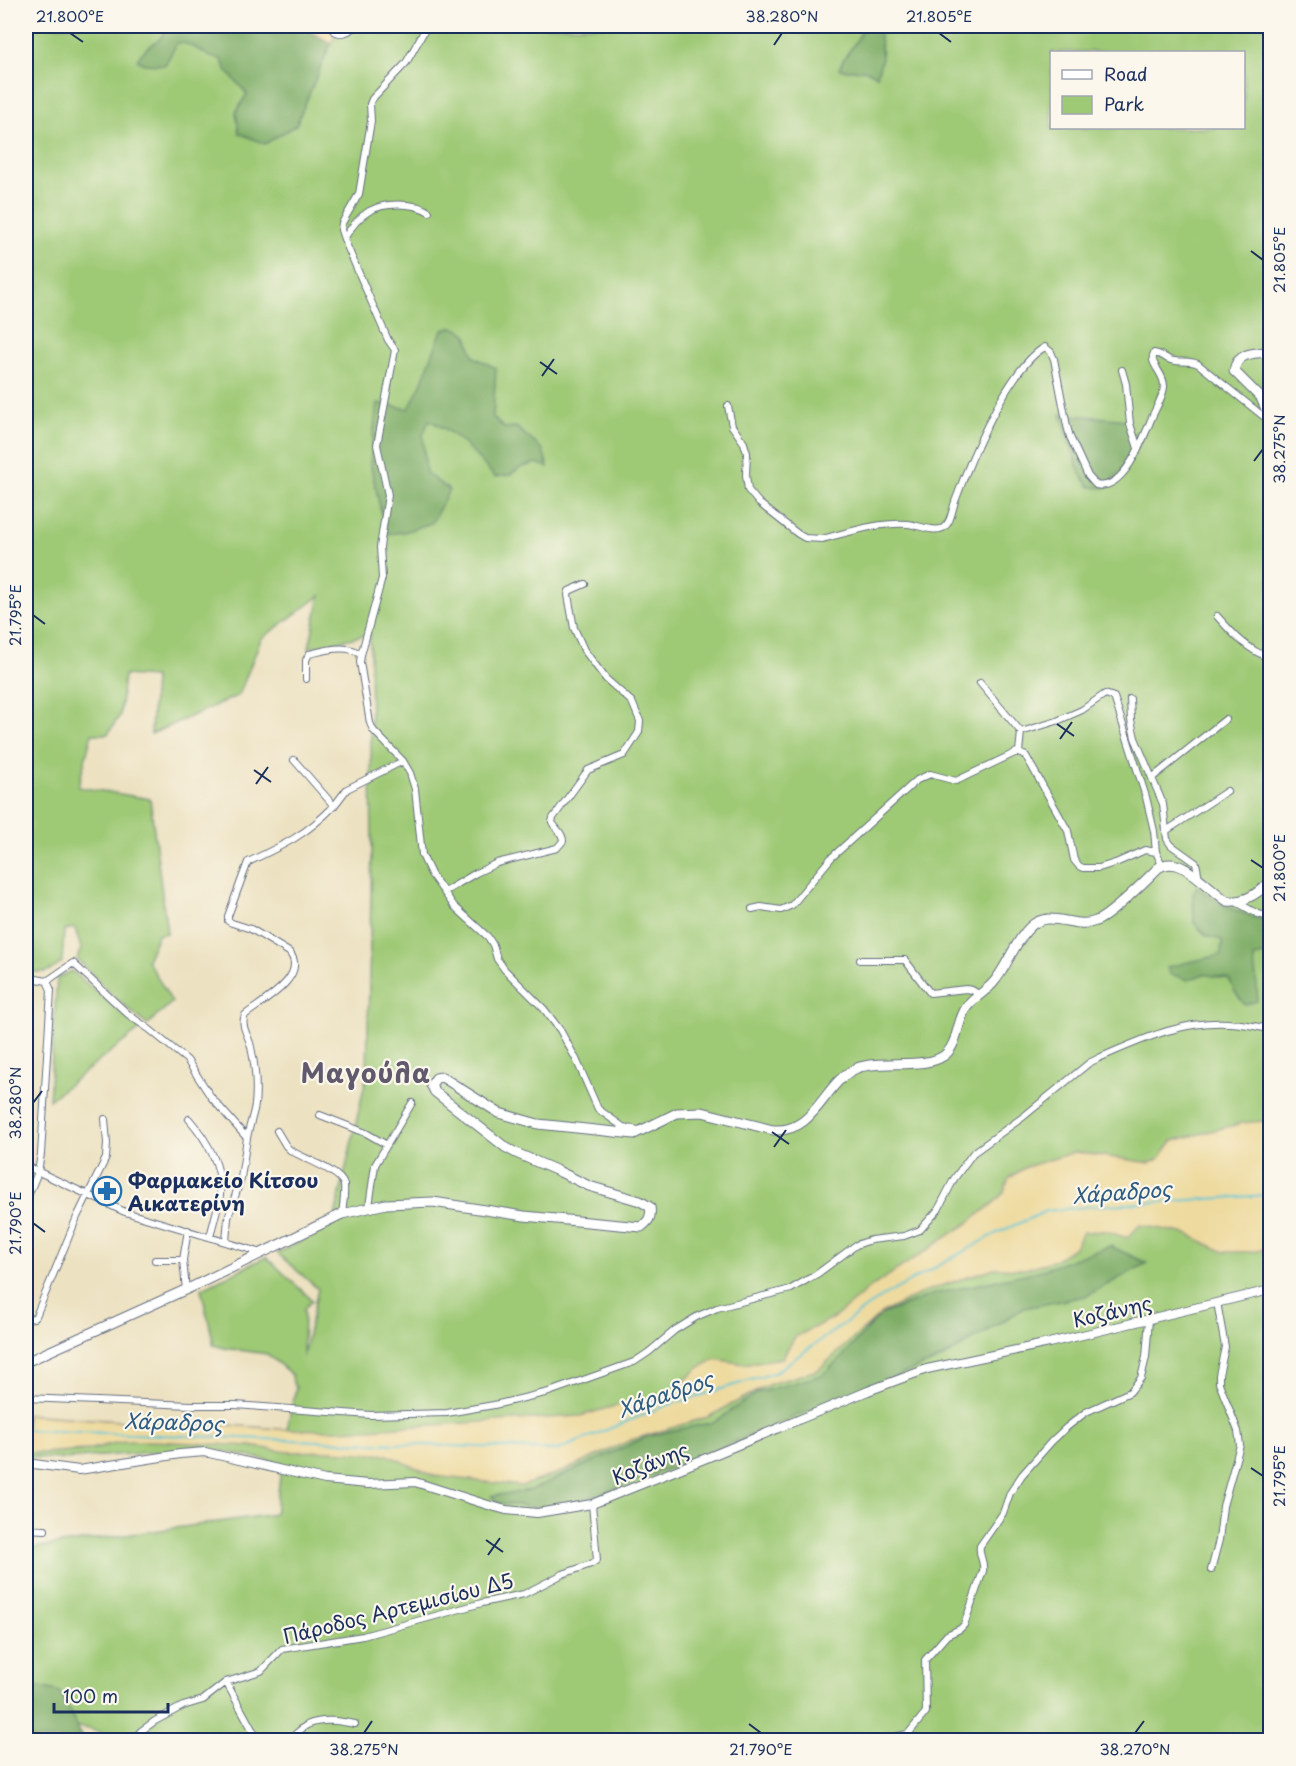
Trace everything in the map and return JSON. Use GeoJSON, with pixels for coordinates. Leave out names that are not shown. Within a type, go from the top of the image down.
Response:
{"type":"FeatureCollection","features":[{"type":"Feature","properties":{"kind":"main road"},"geometry":{"type":"LineString","coordinates":[[1270,352],[1245,355],[1237,362],[1234,371],[1261,398],[1270,418]]}},
{"type":"Feature","properties":{"kind":"main road"},"geometry":{"type":"LineString","coordinates":[[26,1362],[186,1290],[342,1214],[369,1206],[433,1202],[525,1216],[641,1227],[650,1218],[650,1208],[640,1201],[589,1186],[505,1147],[432,1089],[432,1082],[439,1077],[499,1113],[538,1124],[634,1134],[677,1113],[702,1112],[782,1131],[800,1124],[839,1082],[857,1068],[925,1062],[938,1059],[946,1054],[967,1007],[994,982],[1029,927],[1042,919],[1050,918],[1085,924],[1101,919],[1162,865],[1166,864],[1183,867],[1227,901],[1245,900],[1261,891],[1270,882]]}},
{"type":"Feature","properties":{"kind":"street"},"geometry":{"type":"LineString","coordinates":[[331,26],[333,30],[341,33],[346,33],[355,26]]}},
{"type":"Feature","properties":{"kind":"street"},"geometry":{"type":"LineString","coordinates":[[427,26],[406,63],[374,96],[370,104],[371,121],[359,194],[342,223],[344,239],[388,340],[395,350],[377,446],[388,495],[380,547],[382,578],[360,662],[370,723],[373,730],[403,761],[410,773],[415,789],[422,855],[431,874],[458,911],[488,937],[505,970],[544,1009],[560,1030],[576,1059],[598,1109],[623,1127],[642,1131]]}},
{"type":"Feature","properties":{"kind":"street"},"geometry":{"type":"LineString","coordinates":[[344,239],[360,217],[378,207],[409,205],[429,212]]}},
{"type":"Feature","properties":{"kind":"street"},"geometry":{"type":"LineString","coordinates":[[728,406],[732,426],[744,443],[747,453],[748,490],[759,503],[798,534],[813,539],[884,525],[907,524],[936,530],[945,526],[984,433],[1010,383],[1042,348],[1049,349],[1054,359],[1066,426],[1088,476],[1096,485],[1105,486],[1114,482],[1132,460],[1164,390],[1163,377],[1152,361],[1154,353],[1172,361],[1188,361],[1198,364],[1263,416],[1270,418]]}},
{"type":"Feature","properties":{"kind":"street"},"geometry":{"type":"LineString","coordinates":[[1122,370],[1126,384],[1130,424],[1138,449]]}},
{"type":"Feature","properties":{"kind":"street"},"geometry":{"type":"LineString","coordinates":[[444,892],[497,863],[557,848],[564,841],[552,822],[553,818],[588,770],[624,754],[639,732],[640,721],[632,702],[606,679],[584,650],[574,628],[569,591],[585,584]]}},
{"type":"Feature","properties":{"kind":"street"},"geometry":{"type":"LineString","coordinates":[[1217,616],[1239,640],[1261,655],[1270,658]]}},
{"type":"Feature","properties":{"kind":"street"},"geometry":{"type":"LineString","coordinates":[[306,679],[306,660],[309,654],[348,648],[356,650],[361,655]]}},
{"type":"Feature","properties":{"kind":"street"},"geometry":{"type":"LineString","coordinates":[[980,683],[1021,732],[1018,752]]}},
{"type":"Feature","properties":{"kind":"street"},"geometry":{"type":"LineString","coordinates":[[1021,732],[1058,722],[1082,710],[1105,694],[1114,697],[1146,797],[1156,852],[1162,865]]}},
{"type":"Feature","properties":{"kind":"street"},"geometry":{"type":"LineString","coordinates":[[1130,699],[1135,738],[1163,804],[1167,839],[1196,862],[1199,879]]}},
{"type":"Feature","properties":{"kind":"street"},"geometry":{"type":"LineString","coordinates":[[1152,778],[1226,719]]}},
{"type":"Feature","properties":{"kind":"street"},"geometry":{"type":"LineString","coordinates":[[1018,752],[1026,756],[1063,822],[1074,860],[1080,866],[1099,868],[1145,850],[1156,852]]}},
{"type":"Feature","properties":{"kind":"street"},"geometry":{"type":"LineString","coordinates":[[752,909],[761,907],[781,910],[792,905],[831,858],[917,780],[932,774],[956,781],[1018,752]]}},
{"type":"Feature","properties":{"kind":"street"},"geometry":{"type":"LineString","coordinates":[[294,760],[334,806]]}},
{"type":"Feature","properties":{"kind":"street"},"geometry":{"type":"LineString","coordinates":[[226,1241],[228,1218],[242,1178],[247,1138],[255,1105],[251,1045],[243,1027],[243,1020],[244,1016],[289,980],[294,972],[295,963],[289,952],[251,929],[228,921],[228,916],[248,862],[297,838],[317,823],[347,789],[403,761]]}},
{"type":"Feature","properties":{"kind":"street"},"geometry":{"type":"LineString","coordinates":[[1166,831],[1227,791]]}},
{"type":"Feature","properties":{"kind":"street"},"geometry":{"type":"LineString","coordinates":[[1236,902],[1258,914],[1270,917]]}},
{"type":"Feature","properties":{"kind":"street"},"geometry":{"type":"LineString","coordinates":[[860,960],[905,960],[930,993],[966,989],[980,995]]}},
{"type":"Feature","properties":{"kind":"street"},"geometry":{"type":"LineString","coordinates":[[26,977],[46,981],[73,963],[129,1015],[187,1060],[211,1098],[247,1138]]}},
{"type":"Feature","properties":{"kind":"street"},"geometry":{"type":"LineString","coordinates":[[26,1201],[38,1172],[42,1140],[51,990],[46,981]]}},
{"type":"Feature","properties":{"kind":"street"},"geometry":{"type":"LineString","coordinates":[[26,1398],[235,1406],[371,1415],[447,1413],[549,1392],[634,1362],[675,1330],[707,1312],[790,1289],[817,1274],[856,1245],[871,1240],[904,1236],[920,1230],[938,1210],[954,1179],[973,1153],[1023,1118],[1089,1063],[1160,1032],[1184,1025],[1228,1022],[1270,1029]]}},
{"type":"Feature","properties":{"kind":"street"},"geometry":{"type":"LineString","coordinates":[[369,1206],[375,1165],[412,1103]]}},
{"type":"Feature","properties":{"kind":"street"},"geometry":{"type":"LineString","coordinates":[[320,1115],[366,1133],[387,1145]]}},
{"type":"Feature","properties":{"kind":"street"},"geometry":{"type":"LineString","coordinates":[[26,1319],[36,1316],[87,1195],[107,1155],[105,1119]]}},
{"type":"Feature","properties":{"kind":"street"},"geometry":{"type":"LineString","coordinates":[[189,1119],[202,1135],[220,1174],[220,1195],[210,1236]]}},
{"type":"Feature","properties":{"kind":"street"},"geometry":{"type":"LineString","coordinates":[[277,1131],[290,1150],[342,1180],[344,1188],[342,1214]]}},
{"type":"Feature","properties":{"kind":"street"},"geometry":{"type":"LineString","coordinates":[[26,1166],[125,1212],[262,1253]]}},
{"type":"Feature","properties":{"kind":"street"},"geometry":{"type":"LineString","coordinates":[[186,1290],[183,1260],[188,1230]]}},
{"type":"Feature","properties":{"kind":"street"},"geometry":{"type":"LineString","coordinates":[[154,1260],[183,1260]]}},
{"type":"Feature","properties":{"kind":"street","name":"Κοζάνης"},"geometry":{"type":"LineString","coordinates":[[26,1463],[79,1470],[205,1452],[325,1479],[368,1484],[416,1482],[506,1510],[537,1513],[592,1504],[927,1369],[1270,1290]]}},
{"type":"Feature","properties":{"kind":"street"},"geometry":{"type":"LineString","coordinates":[[1211,1570],[1219,1540],[1223,1506],[1240,1445],[1238,1431],[1219,1379],[1226,1347],[1217,1302]]}},
{"type":"Feature","properties":{"kind":"street"},"geometry":{"type":"LineString","coordinates":[[878,1740],[908,1734],[926,1712],[925,1660],[947,1635],[964,1625],[983,1571],[980,1546],[1003,1513],[1012,1490],[1033,1461],[1067,1426],[1091,1409],[1130,1392],[1141,1378],[1146,1357],[1149,1319]]}},
{"type":"Feature","properties":{"kind":"street","name":"Πάροδος Αρτεμισίου Δ5"},"geometry":{"type":"LineString","coordinates":[[133,1740],[155,1720],[183,1706],[203,1700],[226,1682],[261,1671],[282,1649],[363,1636],[482,1603],[524,1594],[563,1574],[591,1564],[597,1560],[592,1504]]}},
{"type":"Feature","properties":{"kind":"street"},"geometry":{"type":"LineString","coordinates":[[26,1529],[45,1530]]}},
{"type":"Feature","properties":{"kind":"street"},"geometry":{"type":"LineString","coordinates":[[226,1682],[258,1740]]}},
{"type":"Feature","properties":{"kind":"street"},"geometry":{"type":"LineString","coordinates":[[283,1740],[291,1738],[308,1725],[334,1720],[355,1724]]}},
{"type":"Feature","properties":{"kind":"green space"},"geometry":{"type":"Polygon","coordinates":[[[26,26],[1270,26],[1270,1740],[127,1740],[26,1713],[26,1549],[275,1514],[282,1463],[209,1448],[63,1459],[26,1457],[26,1452],[78,1451],[122,1442],[147,1440],[206,1442],[284,1451],[296,1388],[292,1375],[267,1354],[213,1345],[201,1289],[266,1257],[312,1300],[304,1309],[303,1357],[318,1289],[277,1253],[333,1225],[367,1074],[372,851],[370,634],[309,648],[320,596],[261,639],[239,695],[151,734],[154,677],[124,675],[120,715],[108,734],[92,734],[78,787],[150,799],[167,933],[158,935],[147,960],[172,1002],[147,1025],[111,994],[77,959],[81,948],[75,928],[64,930],[62,962],[53,969],[37,972],[26,971],[26,26]]]}},
{"type":"Feature","properties":{"kind":"green space"},"geometry":{"type":"Polygon","coordinates":[[[166,26],[261,26],[267,31],[305,29],[331,43],[296,125],[265,144],[239,133],[236,112],[247,94],[227,71],[221,59],[190,45],[177,43],[165,65],[144,64],[137,60],[161,38],[166,26]]]}},
{"type":"Feature","properties":{"kind":"green space"},"geometry":{"type":"Polygon","coordinates":[[[863,26],[879,26],[882,58],[877,76],[862,70],[839,69],[863,26]]]}},
{"type":"Feature","properties":{"kind":"green space"},"geometry":{"type":"Polygon","coordinates":[[[453,327],[466,333],[474,357],[496,368],[493,417],[504,428],[516,427],[543,450],[548,467],[536,463],[520,468],[510,475],[495,477],[457,438],[429,420],[423,435],[426,473],[449,490],[432,523],[404,532],[386,534],[370,463],[377,403],[409,409],[442,330],[453,327]]]}},
{"type":"Feature","properties":{"kind":"green space"},"geometry":{"type":"Polygon","coordinates":[[[1061,414],[1127,420],[1129,433],[1144,433],[1129,463],[1105,488],[1090,487],[1080,474],[1061,414]]]}},
{"type":"Feature","properties":{"kind":"green space"},"geometry":{"type":"Polygon","coordinates":[[[1197,886],[1222,904],[1270,922],[1270,954],[1254,957],[1257,1001],[1245,1005],[1229,979],[1204,974],[1188,980],[1170,974],[1167,967],[1221,955],[1222,940],[1207,936],[1194,923],[1193,894],[1197,886]]]}},
{"type":"Feature","properties":{"kind":"green space"},"geometry":{"type":"Polygon","coordinates":[[[72,971],[140,1029],[49,1100],[57,978],[72,971]]]}},
{"type":"Feature","properties":{"kind":"green space"},"geometry":{"type":"Polygon","coordinates":[[[1110,1246],[1147,1263],[1086,1296],[1024,1308],[943,1358],[709,1453],[575,1503],[538,1508],[498,1503],[492,1496],[531,1490],[648,1436],[714,1422],[757,1393],[822,1375],[843,1356],[880,1315],[934,1294],[1042,1270],[1110,1246]]]}},
{"type":"Feature","properties":{"kind":"green space"},"geometry":{"type":"Polygon","coordinates":[[[36,1686],[60,1692],[84,1740],[26,1740],[26,1690],[36,1686]]]}},
{"type":"Feature","properties":{"kind":"sand"},"geometry":{"type":"Polygon","coordinates":[[[261,26],[335,26],[339,30],[331,43],[305,29],[267,31],[261,26]]]}},
{"type":"Feature","properties":{"kind":"sand"},"geometry":{"type":"Polygon","coordinates":[[[1263,1121],[1270,1125],[1270,1248],[1253,1252],[1224,1252],[1187,1234],[1140,1225],[1127,1238],[1106,1231],[1083,1232],[1075,1247],[1055,1260],[1025,1269],[994,1268],[924,1292],[882,1313],[818,1370],[770,1384],[708,1417],[631,1440],[564,1471],[522,1486],[434,1476],[388,1455],[331,1451],[288,1452],[250,1446],[124,1441],[86,1450],[26,1452],[26,1414],[146,1423],[280,1429],[368,1429],[580,1416],[615,1406],[669,1396],[697,1369],[715,1359],[744,1364],[782,1358],[795,1337],[835,1317],[871,1287],[968,1223],[995,1202],[1004,1192],[1009,1178],[1026,1167],[1075,1152],[1150,1163],[1159,1159],[1172,1141],[1243,1123],[1263,1121]]]}},
{"type":"Feature","properties":{"kind":"waterway","name":"Χάραδρος"},"geometry":{"type":"LineString","coordinates":[[26,1430],[558,1450],[662,1407],[774,1373],[882,1297],[997,1233],[1047,1211],[1270,1195]]}},
{"type":"Feature","properties":{"kind":"place","name":"Φαρμακείο Κίτσου Αικατερίνη"},"geometry":{"type":"Point","coordinates":[107,1191]}},
{"type":"Feature","properties":{"kind":"district","name":"Μαγούλα"},"geometry":{"type":"Point","coordinates":[366,1072]}}]}
